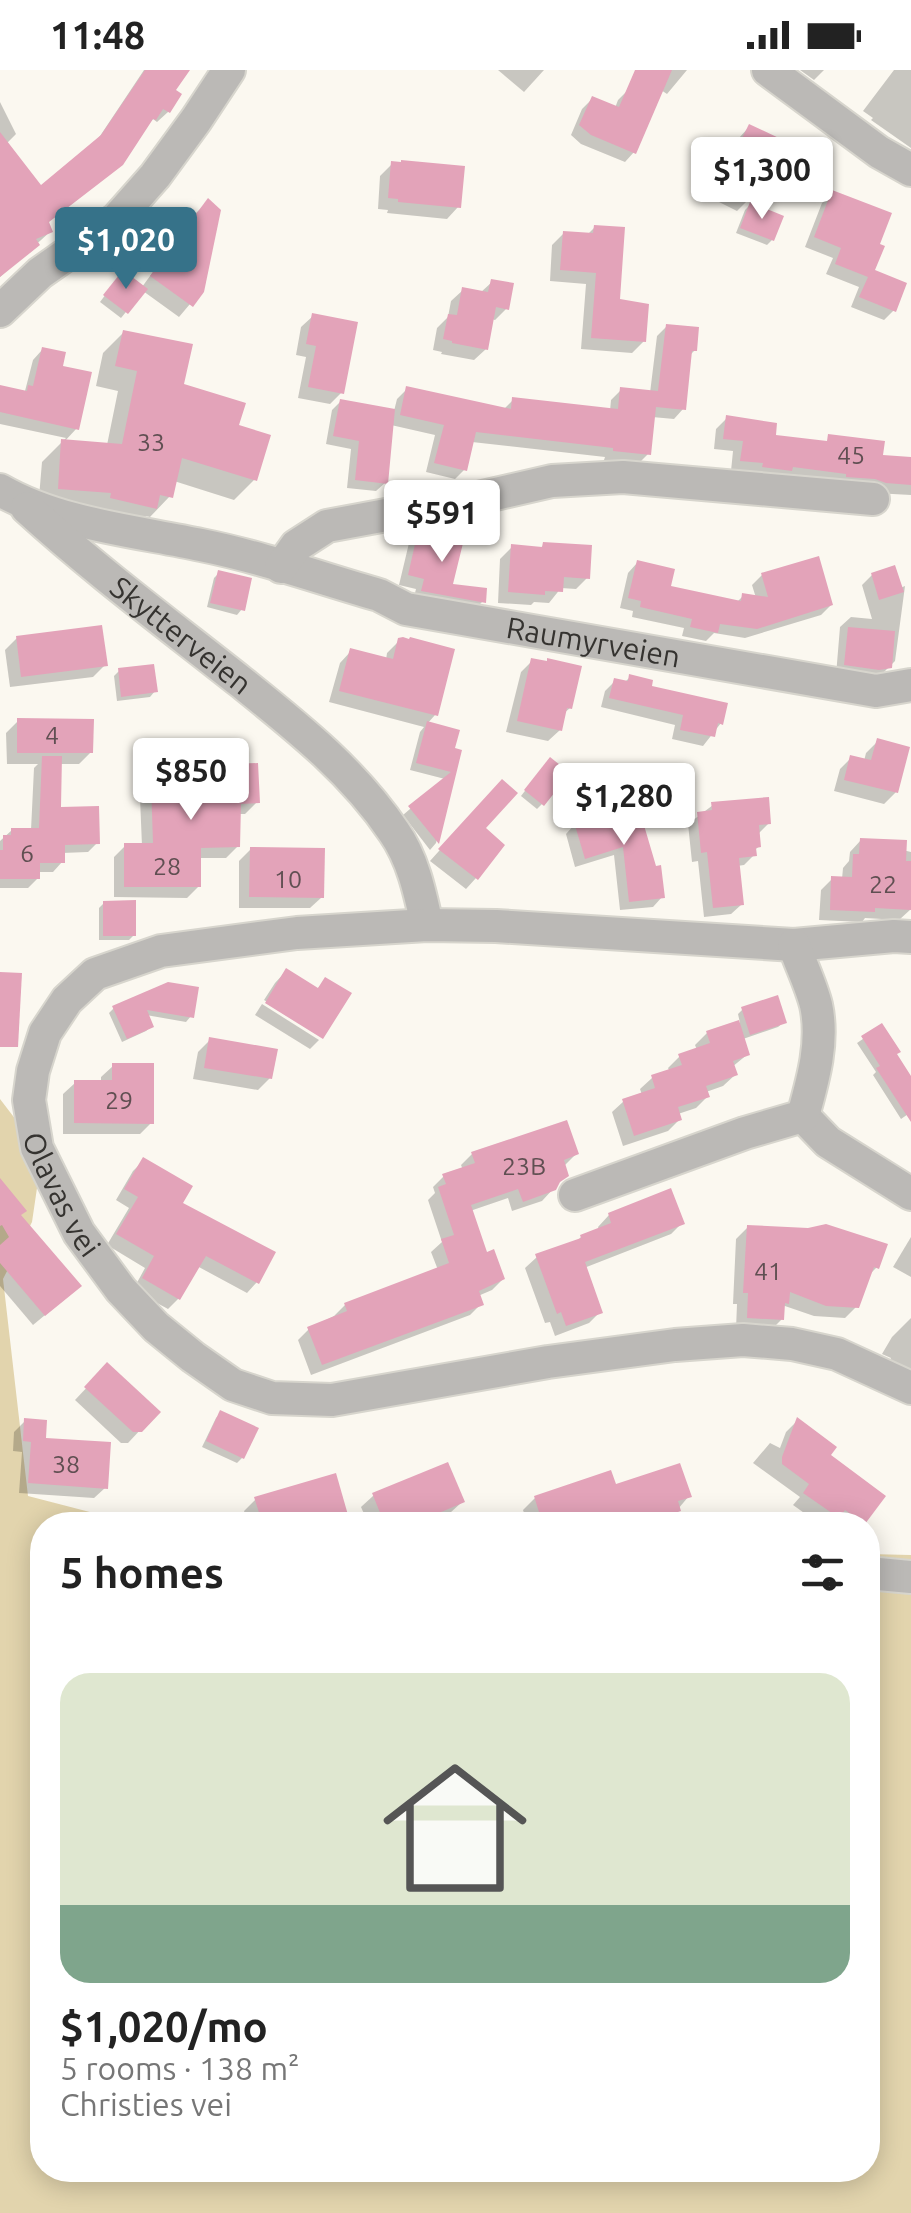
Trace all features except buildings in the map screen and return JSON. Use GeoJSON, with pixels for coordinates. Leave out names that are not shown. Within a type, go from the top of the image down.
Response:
{"type":"FeatureCollection","features":[{"type":"Feature","properties":{"kind":"street"},"geometry":{"type":"LineString","coordinates":[[0,311],[40,273],[117,219],[155,176],[228,70]]}},
{"type":"Feature","properties":{"kind":"street"},"geometry":{"type":"LineString","coordinates":[[768,70],[879,152],[911,170]]}},
{"type":"Feature","properties":{"kind":"street"},"geometry":{"type":"LineString","coordinates":[[281,567],[296,546],[327,526],[552,481],[623,477],[872,498]]}},
{"type":"Feature","properties":{"kind":"street","name":"Raumyrveien"},"geometry":{"type":"LineString","coordinates":[[9,495],[117,530],[202,545],[281,567],[379,596],[406,609],[876,691],[911,685]]}},
{"type":"Feature","properties":{"kind":"street","name":"Skytterveien"},"geometry":{"type":"LineString","coordinates":[[9,495],[79,556],[316,742],[396,834],[418,884],[426,925]]}},
{"type":"Feature","properties":{"kind":"street","name":"Olavas vei"},"geometry":{"type":"LineString","coordinates":[[911,937],[794,945],[426,925],[297,932],[161,951],[95,974],[68,1000],[45,1033],[29,1100],[37,1148],[80,1234],[120,1290],[193,1358],[233,1385],[272,1398],[332,1400],[548,1362],[743,1340],[792,1344],[836,1354],[911,1388]]}},
{"type":"Feature","properties":{"kind":"street"},"geometry":{"type":"LineString","coordinates":[[794,945],[816,1006],[820,1043],[803,1116]]}},
{"type":"Feature","properties":{"kind":"street"},"geometry":{"type":"LineString","coordinates":[[803,1116],[828,1142],[911,1194]]}},
{"type":"Feature","properties":{"kind":"street"},"geometry":{"type":"LineString","coordinates":[[574,1195],[803,1116]]}},
{"type":"Feature","properties":{"kind":"street"},"geometry":{"type":"LineString","coordinates":[[880,1574],[911,1577]]}},
{"type":"Feature","properties":{"kind":"shaded area"},"geometry":{"type":"Polygon","coordinates":[[[0,1099],[42,1154],[32,1222],[3,1279],[28,1496],[90,1512],[30,1512],[30,2182],[880,2182],[880,1554],[911,1555],[911,2213],[0,2213],[0,1099]]]}}]}
